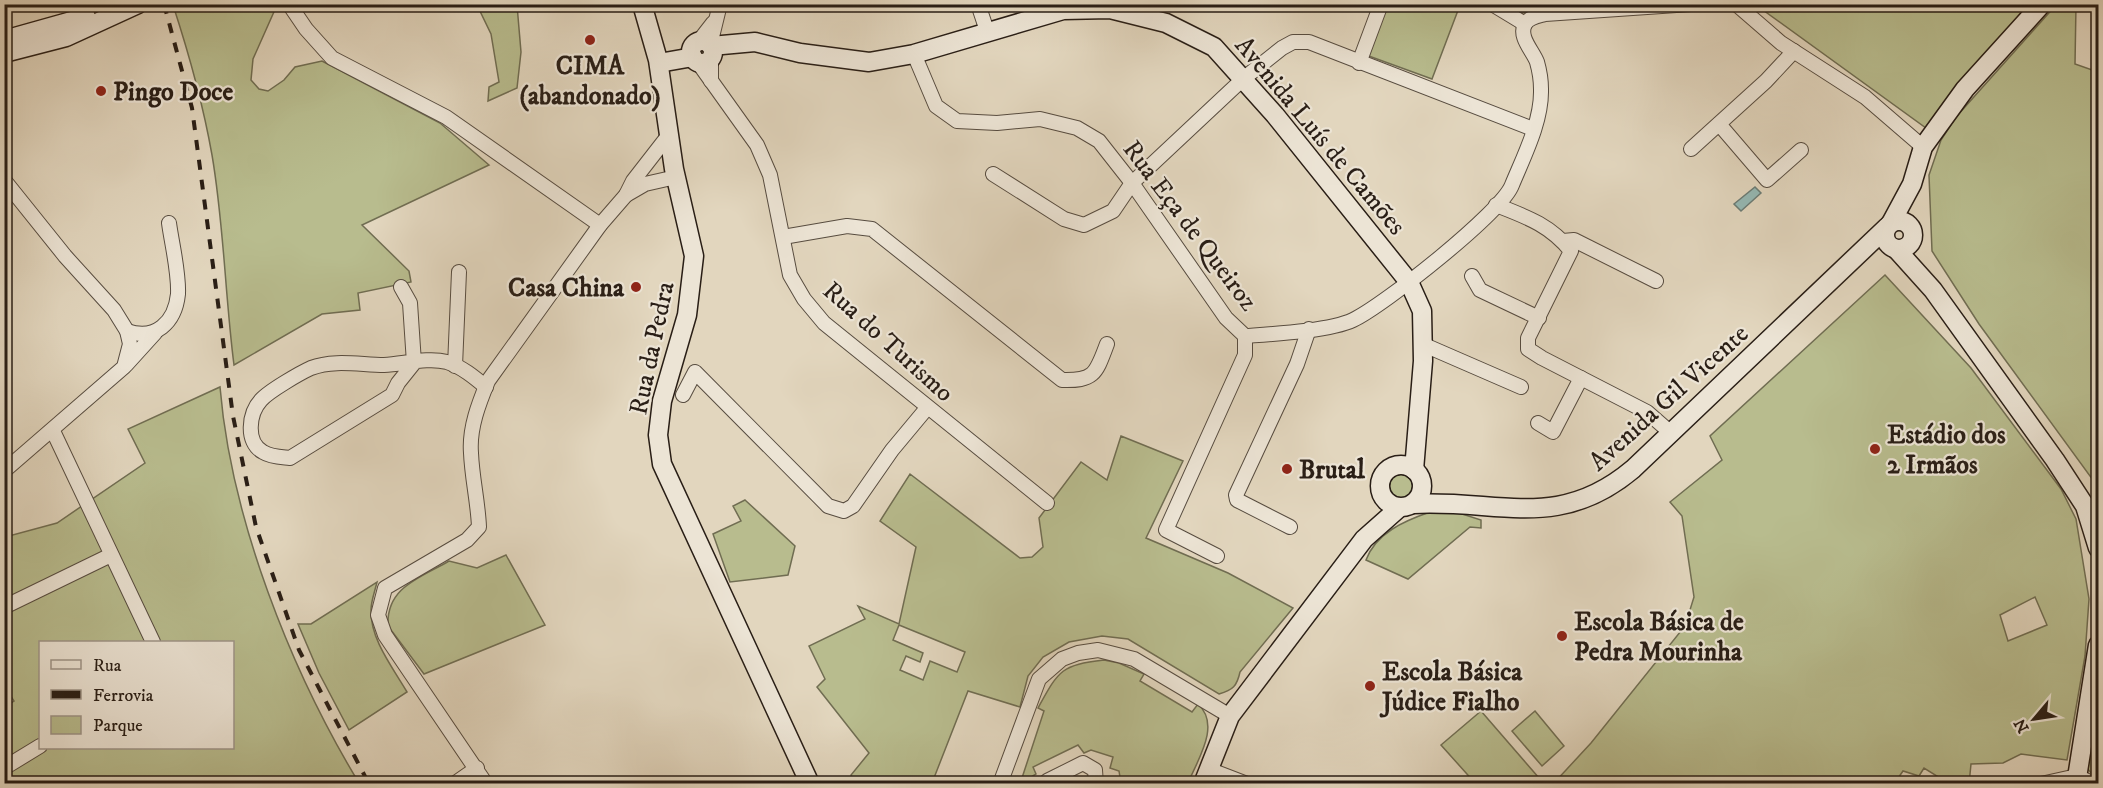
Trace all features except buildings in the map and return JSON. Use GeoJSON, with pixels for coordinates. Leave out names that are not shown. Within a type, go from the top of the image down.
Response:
{"type":"FeatureCollection","features":[{"type":"Feature","properties":{"kind":"street"},"geometry":{"type":"LineString","coordinates":[[4,40],[78,20],[112,4]]}},
{"type":"Feature","properties":{"kind":"street"},"geometry":{"type":"LineString","coordinates":[[4,53],[66,37],[138,4]]}},
{"type":"Feature","properties":{"kind":"street"},"geometry":{"type":"LineString","coordinates":[[289,4],[306,29],[332,58],[446,117],[600,225]]}},
{"type":"Feature","properties":{"kind":"street","name":"Rua da Pedra"},"geometry":{"type":"LineString","coordinates":[[642,4],[659,63],[668,136],[694,256],[687,315],[662,401],[658,435],[662,464],[810,783]]}},
{"type":"Feature","properties":{"kind":"street"},"geometry":{"type":"LineString","coordinates":[[705,52],[720,4]]}},
{"type":"Feature","properties":{"kind":"street"},"geometry":{"type":"LineString","coordinates":[[978,4],[987,31]]}},
{"type":"Feature","properties":{"kind":"street"},"geometry":{"type":"LineString","coordinates":[[1359,63],[1381,4]]}},
{"type":"Feature","properties":{"kind":"street"},"geometry":{"type":"LineString","coordinates":[[1492,4],[1525,24]]}},
{"type":"Feature","properties":{"kind":"street"},"geometry":{"type":"LineString","coordinates":[[1245,336],[1309,329],[1352,321],[1409,282],[1496,206],[1511,189],[1533,129],[1541,90],[1537,62],[1524,35],[1525,24],[1532,18],[1545,14],[1691,4]]}},
{"type":"Feature","properties":{"kind":"street"},"geometry":{"type":"LineString","coordinates":[[1736,4],[1781,43],[1865,98],[1923,147]]}},
{"type":"Feature","properties":{"kind":"street"},"geometry":{"type":"LineString","coordinates":[[1852,263],[1875,252],[1909,246],[1913,231],[1912,184],[1923,147],[1965,89],[2042,4]]}},
{"type":"Feature","properties":{"kind":"street","name":"Avenida Luís de Camões"},"geometry":{"type":"LineString","coordinates":[[659,63],[755,42],[800,53],[869,62],[914,54],[1063,9],[1110,9],[1166,23],[1214,47],[1282,124],[1409,282],[1422,311],[1414,470]]}},
{"type":"Feature","properties":{"kind":"street"},"geometry":{"type":"LineString","coordinates":[[993,174],[1064,219],[1084,225],[1113,211],[1132,183],[1243,79],[1293,42],[1309,42],[1533,129]]}},
{"type":"Feature","properties":{"kind":"street"},"geometry":{"type":"LineString","coordinates":[[1691,149],[1766,81],[1794,51]]}},
{"type":"Feature","properties":{"kind":"street","name":"Rua do Turismo"},"geometry":{"type":"LineString","coordinates":[[705,52],[711,81],[758,145],[771,175],[790,275],[804,299],[824,323],[1047,503]]}},
{"type":"Feature","properties":{"kind":"street","name":"Rua Eça de Queiroz"},"geometry":{"type":"LineString","coordinates":[[914,54],[936,106],[957,121],[997,123],[1040,119],[1077,128],[1099,141],[1132,183],[1226,318],[1245,336],[1245,355],[1166,530],[1217,556]]}},
{"type":"Feature","properties":{"kind":"street"},"geometry":{"type":"LineString","coordinates":[[1719,124],[1767,180],[1801,150]]}},
{"type":"Feature","properties":{"kind":"street"},"geometry":{"type":"LineString","coordinates":[[486,783],[396,654],[378,615],[385,588],[467,540],[479,527],[478,500],[471,452],[478,407],[486,387],[600,225],[626,195],[633,181],[668,136]]}},
{"type":"Feature","properties":{"kind":"street"},"geometry":{"type":"LineString","coordinates":[[626,195],[645,184],[676,177]]}},
{"type":"Feature","properties":{"kind":"street"},"geometry":{"type":"LineString","coordinates":[[4,180],[65,256],[114,309],[127,331],[130,344],[124,367]]}},
{"type":"Feature","properties":{"kind":"street","name":"Avenida Gil Vicente"},"geometry":{"type":"LineString","coordinates":[[1411,500],[1455,502],[1521,510],[1546,509],[1580,502],[1625,475],[1852,263],[1889,225],[1912,184]]}},
{"type":"Feature","properties":{"kind":"street"},"geometry":{"type":"LineString","coordinates":[[1496,206],[1527,217],[1557,233],[1570,251],[1528,338],[1528,349],[1647,412],[1671,433]]}},
{"type":"Feature","properties":{"kind":"street"},"geometry":{"type":"LineString","coordinates":[[1934,290],[1913,231],[1900,221],[1889,225],[1886,241],[1934,290],[2085,506],[2098,548]]}},
{"type":"Feature","properties":{"kind":"street"},"geometry":{"type":"LineString","coordinates":[[4,471],[53,431],[124,367],[168,321],[178,294],[169,223]]}},
{"type":"Feature","properties":{"kind":"street"},"geometry":{"type":"LineString","coordinates":[[783,237],[847,226],[872,229],[1062,380],[1083,381],[1097,370],[1107,344]]}},
{"type":"Feature","properties":{"kind":"street"},"geometry":{"type":"LineString","coordinates":[[1563,241],[1574,240],[1656,281]]}},
{"type":"Feature","properties":{"kind":"street"},"geometry":{"type":"LineString","coordinates":[[455,366],[459,272]]}},
{"type":"Feature","properties":{"kind":"street"},"geometry":{"type":"LineString","coordinates":[[1472,276],[1480,291],[1539,318]]}},
{"type":"Feature","properties":{"kind":"street"},"geometry":{"type":"LineString","coordinates":[[401,286],[410,303],[414,363],[398,383],[392,395],[290,459],[261,452],[253,441],[250,428],[252,415],[261,399],[312,368],[336,363],[414,363],[423,360],[447,362],[486,387]]}},
{"type":"Feature","properties":{"kind":"street"},"geometry":{"type":"LineString","coordinates":[[1290,526],[1237,500],[1236,495],[1297,364],[1309,329]]}},
{"type":"Feature","properties":{"kind":"street"},"geometry":{"type":"LineString","coordinates":[[127,331],[142,337],[157,331]]}},
{"type":"Feature","properties":{"kind":"street"},"geometry":{"type":"LineString","coordinates":[[1422,344],[1521,387]]}},
{"type":"Feature","properties":{"kind":"street"},"geometry":{"type":"LineString","coordinates":[[683,395],[698,365],[828,506],[844,512],[853,506],[892,450],[927,408]]}},
{"type":"Feature","properties":{"kind":"street"},"geometry":{"type":"LineString","coordinates":[[1538,423],[1553,432],[1581,378]]}},
{"type":"Feature","properties":{"kind":"street"},"geometry":{"type":"LineString","coordinates":[[1395,466],[1416,424]]}},
{"type":"Feature","properties":{"kind":"street"},"geometry":{"type":"LineString","coordinates":[[53,431],[153,641]]}},
{"type":"Feature","properties":{"kind":"street"},"geometry":{"type":"LineString","coordinates":[[1247,783],[1205,776],[1230,716],[1364,539],[1373,521],[1381,494],[1380,480],[1388,469],[1402,465],[1414,470],[1422,482],[1411,500],[1364,539]]}},
{"type":"Feature","properties":{"kind":"street"},"geometry":{"type":"LineString","coordinates":[[1381,494],[1388,503],[1411,500]]}},
{"type":"Feature","properties":{"kind":"street"},"geometry":{"type":"LineString","coordinates":[[4,607],[111,555]]}},
{"type":"Feature","properties":{"kind":"street"},"geometry":{"type":"LineString","coordinates":[[2076,780],[2098,645]]}},
{"type":"Feature","properties":{"kind":"street"},"geometry":{"type":"LineString","coordinates":[[1000,783],[1038,680],[1062,659],[1078,653],[1098,650],[1134,659],[1230,716]]}},
{"type":"Feature","properties":{"kind":"street"},"geometry":{"type":"LineString","coordinates":[[4,768],[39,747]]}},
{"type":"Feature","properties":{"kind":"street"},"geometry":{"type":"LineString","coordinates":[[1047,781],[1083,763],[1095,770],[1096,783]]}},
{"type":"Feature","properties":{"kind":"street"},"geometry":{"type":"LineString","coordinates":[[454,783],[477,768]]}},
{"type":"Feature","properties":{"kind":"street"},"geometry":{"type":"LineString","coordinates":[[2041,783],[2076,780],[2094,783]]}},
{"type":"Feature","properties":{"kind":"street"},"geometry":{"type":"LineString","coordinates":[[1907,783],[1913,783]]}},
{"type":"Feature","properties":{"kind":"green space"},"geometry":{"type":"Polygon","coordinates":[[[173,5],[277,5],[253,59],[251,80],[259,89],[268,91],[284,80],[295,67],[322,61],[440,123],[489,165],[362,225],[409,271],[411,282],[358,293],[360,310],[322,314],[234,365],[212,155],[195,79],[173,5]]]}},
{"type":"Feature","properties":{"kind":"green space"},"geometry":{"type":"Polygon","coordinates":[[[477,5],[517,5],[521,52],[517,88],[488,101],[489,87],[499,82],[491,34],[477,5]]]}},
{"type":"Feature","properties":{"kind":"green space"},"geometry":{"type":"Polygon","coordinates":[[[1385,5],[1460,5],[1432,79],[1366,55],[1385,5]]]}},
{"type":"Feature","properties":{"kind":"green space"},"geometry":{"type":"Polygon","coordinates":[[[1508,5],[1589,5],[1522,13],[1508,5]]]}},
{"type":"Feature","properties":{"kind":"green space"},"geometry":{"type":"Polygon","coordinates":[[[1756,5],[2031,5],[1926,128],[1756,5]]]}},
{"type":"Feature","properties":{"kind":"green space"},"geometry":{"type":"Polygon","coordinates":[[[2056,5],[2076,5],[2075,64],[2098,72],[2098,487],[1979,324],[1932,251],[1929,175],[1941,140],[1956,117],[2056,5]]]}},
{"type":"Feature","properties":{"kind":"green space"},"geometry":{"type":"Polygon","coordinates":[[[1885,275],[1971,368],[2061,489],[2076,519],[2089,599],[2085,656],[2067,760],[2021,754],[2003,763],[1971,764],[1969,784],[1948,783],[1924,768],[1919,776],[1903,771],[1894,784],[1554,783],[1591,743],[1685,626],[1694,597],[1682,516],[1670,502],[1722,460],[1710,436],[1885,275]],[[2035,597],[2000,615],[2008,641],[2047,625],[2035,597]]]}},
{"type":"Feature","properties":{"kind":"green space"},"geometry":{"type":"Polygon","coordinates":[[[220,387],[226,437],[237,489],[268,592],[310,692],[359,783],[5,783],[4,708],[14,701],[5,687],[5,537],[57,523],[145,463],[128,429],[220,387]]]}},
{"type":"Feature","properties":{"kind":"green space"},"geometry":{"type":"Polygon","coordinates":[[[1121,436],[1183,461],[1146,538],[1228,573],[1293,608],[1240,672],[1234,687],[1219,694],[1128,639],[1102,636],[1069,642],[1043,657],[1028,676],[1020,707],[968,691],[932,783],[855,783],[851,775],[869,753],[817,687],[825,679],[809,646],[865,619],[858,606],[899,624],[916,547],[880,521],[910,474],[1020,558],[1032,557],[1043,547],[1039,518],[1081,462],[1107,480],[1121,436]],[[899,625],[893,640],[923,653],[920,662],[906,656],[900,670],[923,680],[930,661],[957,672],[965,652],[899,625]]]}},
{"type":"Feature","properties":{"kind":"green space"},"geometry":{"type":"Polygon","coordinates":[[[1400,471],[1410,475],[1414,485],[1410,495],[1400,499],[1390,495],[1386,485],[1390,475],[1400,471]]]}},
{"type":"Feature","properties":{"kind":"green space"},"geometry":{"type":"Polygon","coordinates":[[[745,500],[795,546],[788,575],[730,582],[713,534],[741,521],[733,506],[745,500]]]}},
{"type":"Feature","properties":{"kind":"green space"},"geometry":{"type":"Polygon","coordinates":[[[1430,512],[1456,512],[1481,520],[1481,528],[1470,527],[1408,579],[1366,560],[1377,542],[1392,529],[1430,512]]]}},
{"type":"Feature","properties":{"kind":"green space"},"geometry":{"type":"Polygon","coordinates":[[[506,555],[545,625],[424,674],[388,626],[389,613],[399,593],[416,579],[449,561],[477,568],[506,555]]]}},
{"type":"Feature","properties":{"kind":"green space"},"geometry":{"type":"Polygon","coordinates":[[[377,582],[371,607],[374,632],[383,653],[407,692],[349,730],[319,673],[298,624],[311,624],[377,582]]]}},
{"type":"Feature","properties":{"kind":"green space"},"geometry":{"type":"Polygon","coordinates":[[[1104,660],[1119,663],[1144,674],[1140,681],[1192,712],[1198,704],[1205,712],[1208,732],[1202,753],[1188,783],[1121,783],[1119,771],[1110,768],[1113,757],[1091,750],[1084,753],[1078,745],[1033,767],[1036,774],[1028,779],[1030,783],[1020,784],[1044,711],[1038,708],[1051,685],[1070,667],[1104,660]]]}},
{"type":"Feature","properties":{"kind":"green space"},"geometry":{"type":"Polygon","coordinates":[[[1481,711],[1539,778],[1533,783],[1475,783],[1441,745],[1481,711]]]}},
{"type":"Feature","properties":{"kind":"green space"},"geometry":{"type":"Polygon","coordinates":[[[1535,711],[1564,746],[1542,766],[1512,731],[1535,711]]]}},
{"type":"Feature","properties":{"kind":"green space"},"geometry":{"type":"Polygon","coordinates":[[[2098,718],[2098,781],[2087,768],[2098,718]]]}},
{"type":"Feature","properties":{"kind":"water"},"geometry":{"type":"Polygon","coordinates":[[[1755,187],[1761,193],[1741,211],[1734,204],[1755,187]]]}},
{"type":"Feature","properties":{"kind":"railway"},"geometry":{"type":"LineString","coordinates":[[164,4],[192,108],[233,416],[256,527],[299,650],[369,784]]}},
{"type":"Feature","properties":{"kind":"place","name":"CIMA (abandonado)"},"geometry":{"type":"Point","coordinates":[590,40]}},
{"type":"Feature","properties":{"kind":"place","name":"Pingo Doce"},"geometry":{"type":"Point","coordinates":[101,91]}},
{"type":"Feature","properties":{"kind":"place","name":"Casa China"},"geometry":{"type":"Point","coordinates":[636,287]}},
{"type":"Feature","properties":{"kind":"place","name":"Estádio dos 2 Irmãos"},"geometry":{"type":"Point","coordinates":[1875,449]}},
{"type":"Feature","properties":{"kind":"place","name":"Brutal"},"geometry":{"type":"Point","coordinates":[1287,469]}},
{"type":"Feature","properties":{"kind":"place","name":"Escola Básica de Pedra Mourinha"},"geometry":{"type":"Point","coordinates":[1562,636]}},
{"type":"Feature","properties":{"kind":"place","name":"Escola Básica Júdice Fialho"},"geometry":{"type":"Point","coordinates":[1370,686]}}]}
